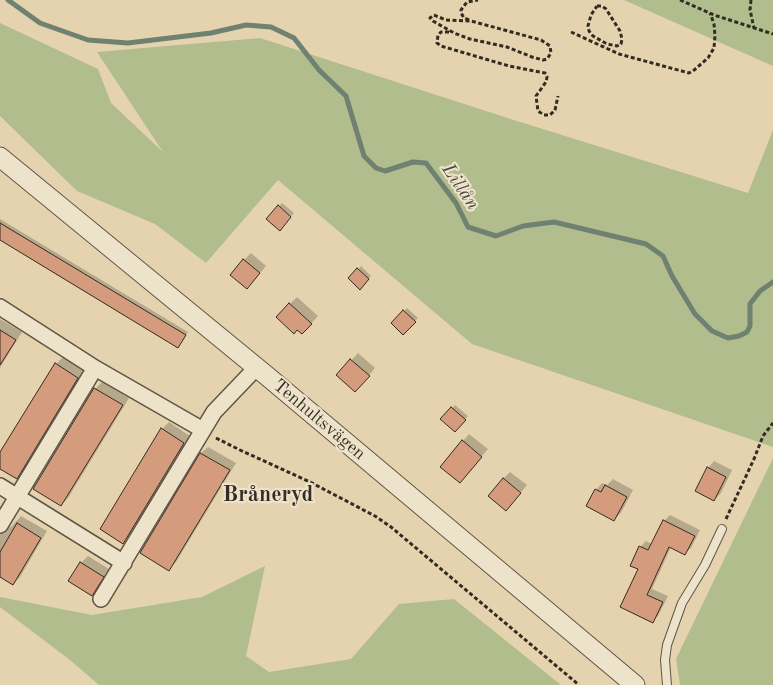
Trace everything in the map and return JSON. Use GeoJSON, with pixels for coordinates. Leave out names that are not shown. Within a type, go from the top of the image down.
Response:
{"type":"FeatureCollection","features":[{"type":"Feature","properties":{"kind":"street","name":"Tenhultsvägen"},"geometry":{"type":"LineString","coordinates":[[0,157],[635,685]]}},
{"type":"Feature","properties":{"kind":"street"},"geometry":{"type":"LineString","coordinates":[[0,307],[95,368],[203,430]]}},
{"type":"Feature","properties":{"kind":"street"},"geometry":{"type":"LineString","coordinates":[[0,525],[95,368]]}},
{"type":"Feature","properties":{"kind":"street"},"geometry":{"type":"LineString","coordinates":[[101,599],[216,409],[256,368]]}},
{"type":"Feature","properties":{"kind":"street"},"geometry":{"type":"LineString","coordinates":[[0,486],[124,563]]}},
{"type":"Feature","properties":{"kind":"lane"},"geometry":{"type":"LineString","coordinates":[[667,685],[665,660],[667,645],[682,603],[705,565],[722,529]]}},
{"type":"Feature","properties":{"kind":"path"},"geometry":{"type":"LineString","coordinates":[[471,22],[464,18],[461,10],[467,2],[478,0]]}},
{"type":"Feature","properties":{"kind":"path"},"geometry":{"type":"LineString","coordinates":[[680,0],[710,13],[773,34]]}},
{"type":"Feature","properties":{"kind":"path"},"geometry":{"type":"LineString","coordinates":[[751,0],[750,10],[755,29]]}},
{"type":"Feature","properties":{"kind":"path"},"geometry":{"type":"LineString","coordinates":[[597,6],[606,8],[620,31],[622,39],[620,44],[612,46],[593,36],[589,31],[588,26],[593,10],[597,6]]}},
{"type":"Feature","properties":{"kind":"path"},"geometry":{"type":"LineString","coordinates":[[570,32],[619,54],[689,73],[708,58],[714,48],[714,24],[710,13]]}},
{"type":"Feature","properties":{"kind":"path"},"geometry":{"type":"LineString","coordinates":[[434,15],[446,20],[471,22],[541,40],[550,46],[551,53],[547,58],[538,59],[507,47],[477,41],[454,33],[430,18],[434,15]]}},
{"type":"Feature","properties":{"kind":"path"},"geometry":{"type":"LineString","coordinates":[[454,33],[440,32],[438,43],[441,46],[488,60],[545,73],[547,77],[546,82],[536,96],[538,111],[550,115],[554,110],[558,96]]}},
{"type":"Feature","properties":{"kind":"path"},"geometry":{"type":"LineString","coordinates":[[722,529],[763,436],[773,423]]}},
{"type":"Feature","properties":{"kind":"path"},"geometry":{"type":"LineString","coordinates":[[203,430],[375,516],[391,527],[579,685]]}},
{"type":"Feature","properties":{"kind":"green space"},"geometry":{"type":"Polygon","coordinates":[[[624,0],[773,0],[773,66],[624,0]]]}},
{"type":"Feature","properties":{"kind":"green space"},"geometry":{"type":"Polygon","coordinates":[[[0,23],[98,69],[111,103],[163,152],[97,52],[260,38],[748,193],[773,130],[773,447],[472,344],[278,180],[206,263],[155,224],[77,191],[0,116],[0,23]]]}},
{"type":"Feature","properties":{"kind":"green space"},"geometry":{"type":"Polygon","coordinates":[[[773,458],[773,685],[680,685],[676,659],[773,458]]]}},
{"type":"Feature","properties":{"kind":"green space"},"geometry":{"type":"Polygon","coordinates":[[[265,566],[246,656],[269,672],[351,659],[399,604],[454,599],[561,685],[99,685],[70,660],[0,607],[0,597],[92,615],[202,597],[265,566]]]}},
{"type":"Feature","properties":{"kind":"building"},"geometry":{"type":"Polygon","coordinates":[[[278,205],[291,217],[280,231],[266,219],[278,205]]]}},
{"type":"Feature","properties":{"kind":"building"},"geometry":{"type":"Polygon","coordinates":[[[0,223],[186,335],[178,348],[0,240],[0,223]]]}},
{"type":"Feature","properties":{"kind":"building"},"geometry":{"type":"Polygon","coordinates":[[[243,259],[260,273],[247,289],[230,275],[243,259]]]}},
{"type":"Feature","properties":{"kind":"building"},"geometry":{"type":"Polygon","coordinates":[[[357,268],[369,279],[360,290],[348,278],[357,268]]]}},
{"type":"Feature","properties":{"kind":"building"},"geometry":{"type":"Polygon","coordinates":[[[289,303],[312,324],[302,334],[297,330],[294,334],[276,317],[289,303]]]}},
{"type":"Feature","properties":{"kind":"building"},"geometry":{"type":"Polygon","coordinates":[[[403,310],[416,322],[403,335],[391,323],[403,310]]]}},
{"type":"Feature","properties":{"kind":"building"},"geometry":{"type":"Polygon","coordinates":[[[0,330],[16,340],[0,365],[0,330]]]}},
{"type":"Feature","properties":{"kind":"building"},"geometry":{"type":"Polygon","coordinates":[[[350,359],[370,376],[355,392],[336,375],[350,359]]]}},
{"type":"Feature","properties":{"kind":"building"},"geometry":{"type":"Polygon","coordinates":[[[55,363],[78,378],[17,479],[0,469],[0,452],[55,363]]]}},
{"type":"Feature","properties":{"kind":"building"},"geometry":{"type":"Polygon","coordinates":[[[94,388],[123,405],[61,506],[33,489],[94,388]]]}},
{"type":"Feature","properties":{"kind":"building"},"geometry":{"type":"Polygon","coordinates":[[[451,407],[466,420],[455,432],[440,419],[451,407]]]}},
{"type":"Feature","properties":{"kind":"building"},"geometry":{"type":"Polygon","coordinates":[[[161,428],[184,443],[123,544],[100,529],[161,428]]]}},
{"type":"Feature","properties":{"kind":"building"},"geometry":{"type":"Polygon","coordinates":[[[462,440],[482,457],[460,483],[440,467],[462,440]]]}},
{"type":"Feature","properties":{"kind":"building"},"geometry":{"type":"Polygon","coordinates":[[[200,453],[230,470],[169,571],[140,553],[200,453]]]}},
{"type":"Feature","properties":{"kind":"building"},"geometry":{"type":"Polygon","coordinates":[[[707,467],[726,477],[714,501],[695,491],[707,467]]]}},
{"type":"Feature","properties":{"kind":"building"},"geometry":{"type":"Polygon","coordinates":[[[503,478],[521,493],[506,511],[488,496],[503,478]]]}},
{"type":"Feature","properties":{"kind":"building"},"geometry":{"type":"Polygon","coordinates":[[[605,485],[627,497],[614,521],[586,506],[595,489],[601,492],[605,485]]]}},
{"type":"Feature","properties":{"kind":"building"},"geometry":{"type":"Polygon","coordinates":[[[663,520],[695,536],[685,555],[669,547],[647,595],[663,602],[653,623],[620,607],[638,569],[630,566],[639,546],[648,550],[663,520]]]}},
{"type":"Feature","properties":{"kind":"building"},"geometry":{"type":"Polygon","coordinates":[[[17,523],[41,538],[13,585],[0,577],[0,552],[17,523]]]}},
{"type":"Feature","properties":{"kind":"building"},"geometry":{"type":"Polygon","coordinates":[[[80,562],[104,577],[92,596],[68,581],[80,562]]]}},
{"type":"Feature","properties":{"kind":"waterway","name":"Lillån"},"geometry":{"type":"LineString","coordinates":[[8,0],[40,23],[88,40],[128,43],[211,33],[246,25],[271,27],[294,38],[319,70],[346,96],[364,156],[376,168],[385,171],[413,162],[426,163],[456,203],[468,227],[496,236],[523,226],[554,222],[646,244],[663,256],[672,276],[695,314],[712,331],[728,338],[747,332],[750,326],[750,304],[760,291],[773,282]]}},
{"type":"Feature","properties":{"kind":"district","name":"Bråneryd"},"geometry":{"type":"Point","coordinates":[268,495]}}]}
